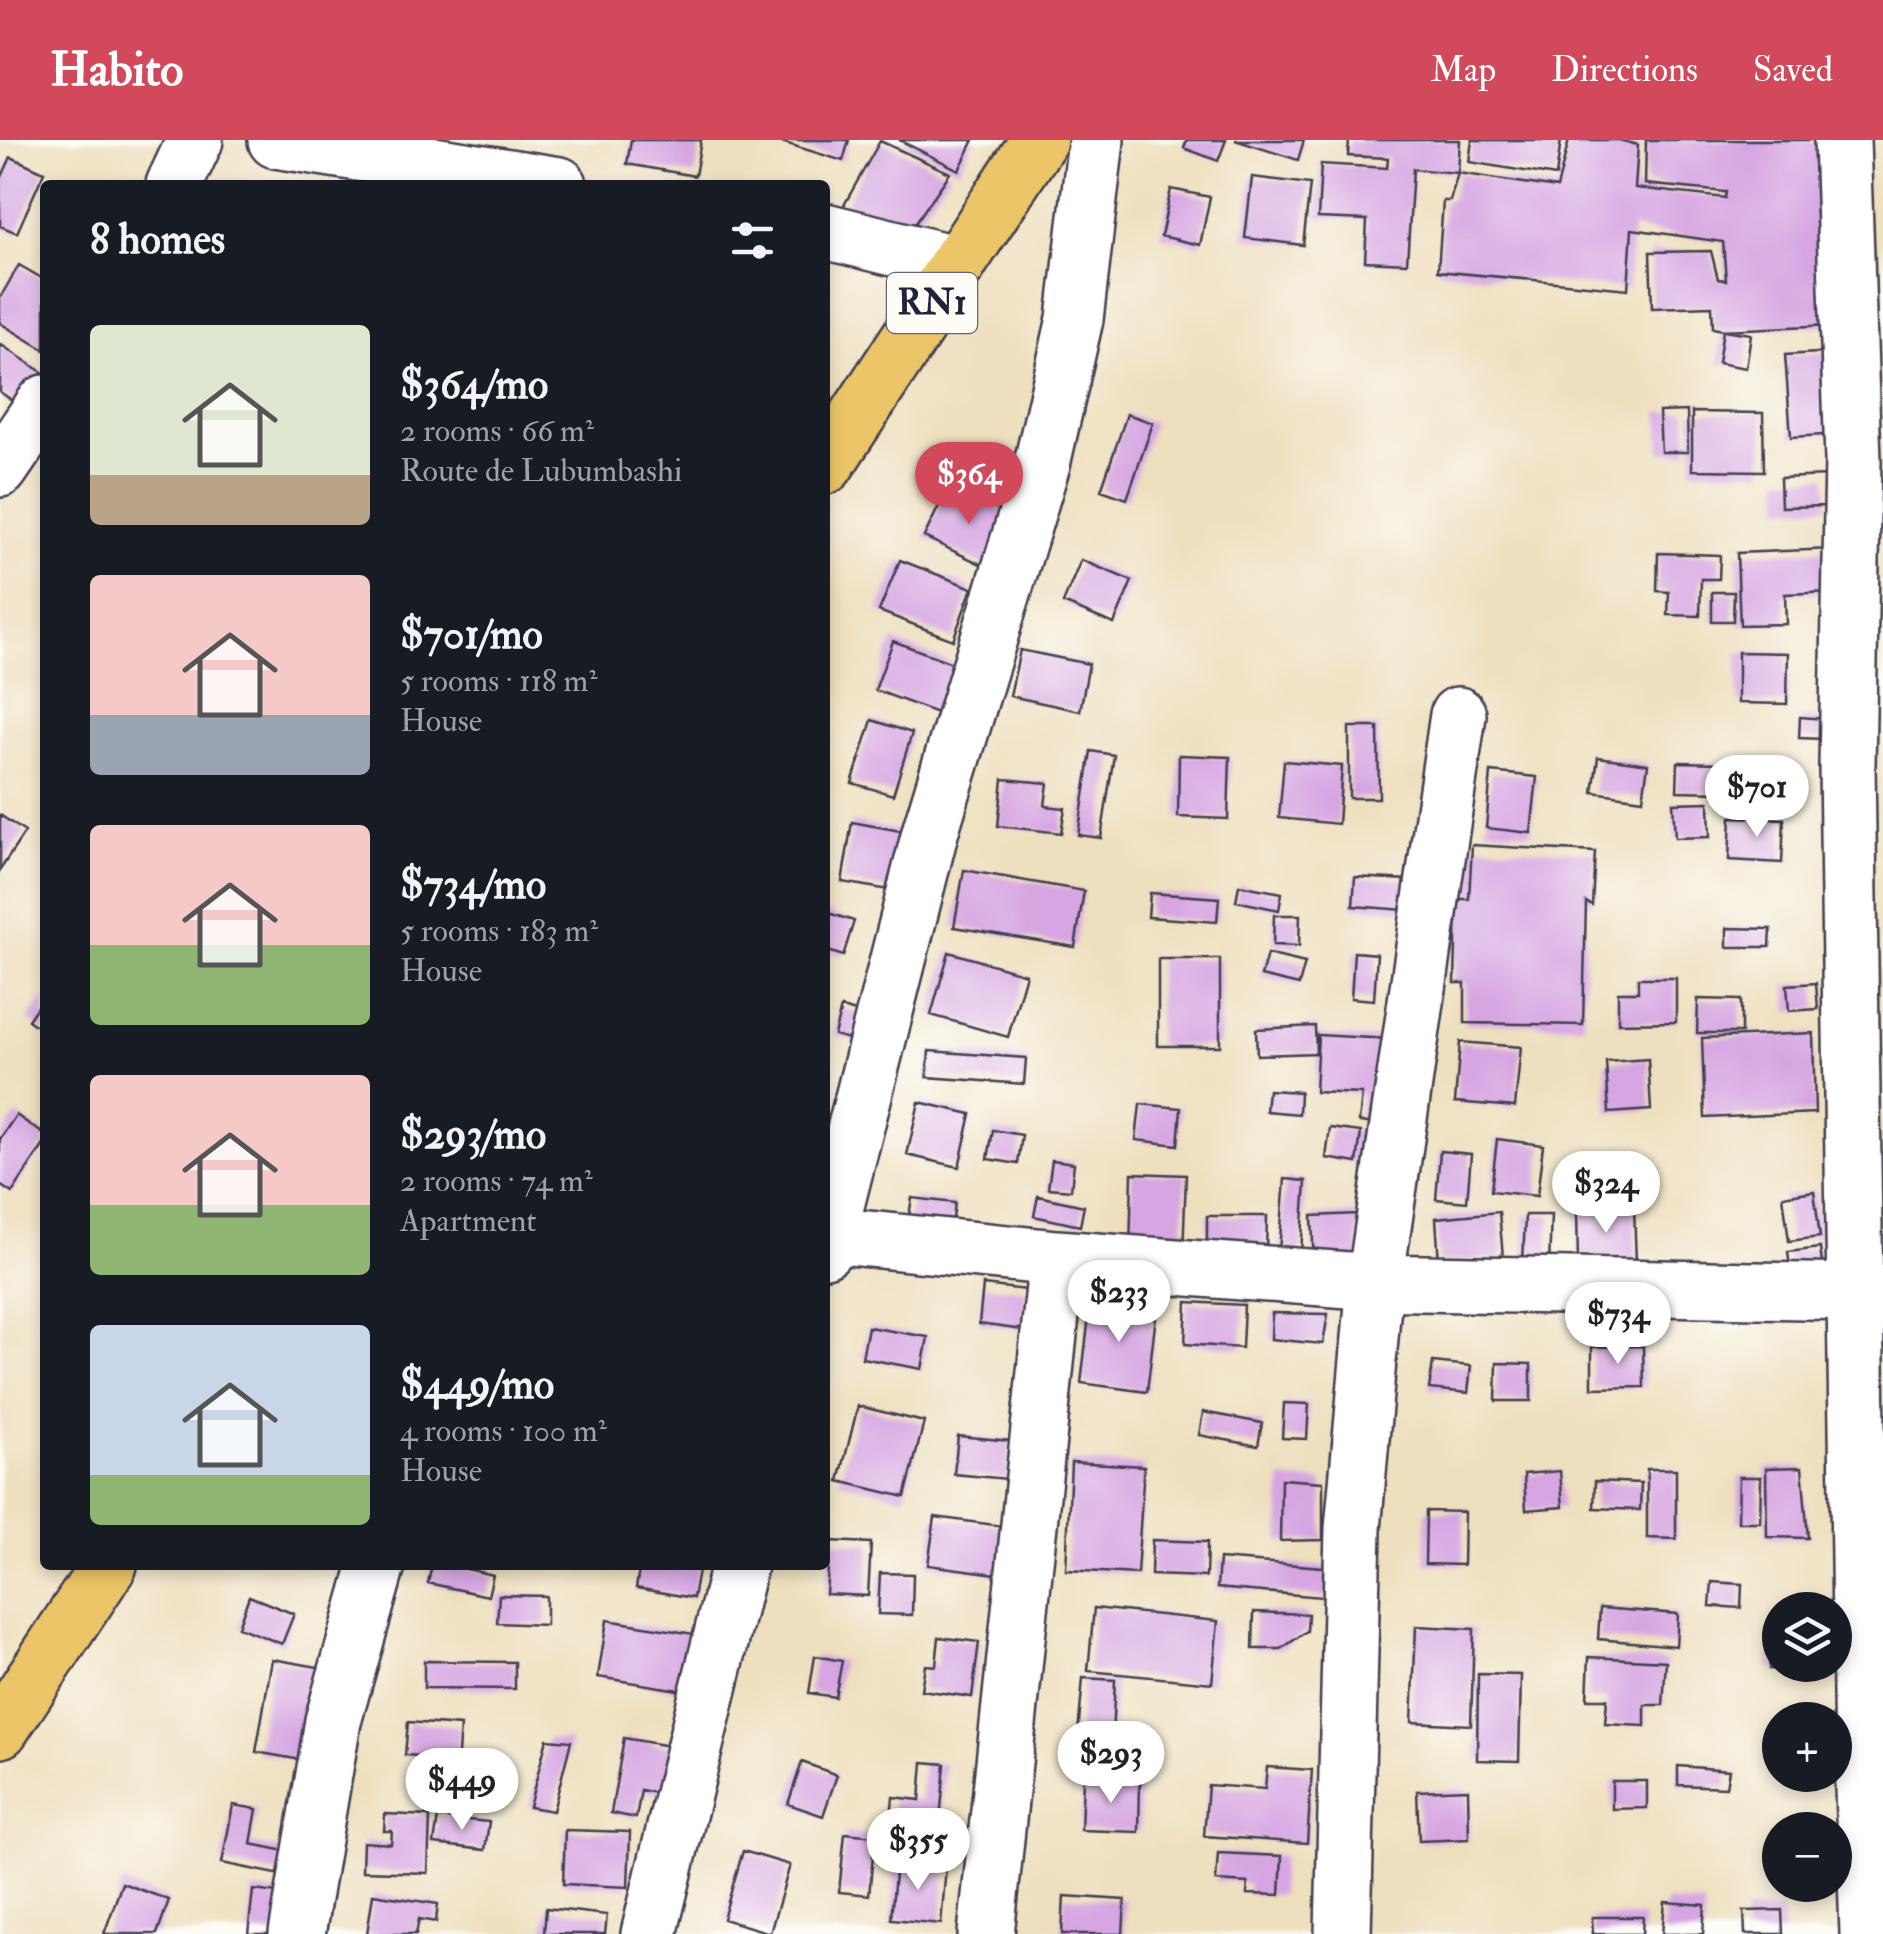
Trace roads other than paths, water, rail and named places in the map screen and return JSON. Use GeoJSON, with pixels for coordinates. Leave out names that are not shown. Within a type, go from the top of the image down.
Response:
{"type":"FeatureCollection","features":[{"type":"Feature","properties":{"kind":"highway","name":"RN1"},"geometry":{"type":"LineString","coordinates":[[830,458],[1039,140]]}},
{"type":"Feature","properties":{"kind":"highway"},"geometry":{"type":"LineString","coordinates":[[0,1730],[106,1570]]}},
{"type":"Feature","properties":{"kind":"street"},"geometry":{"type":"LineString","coordinates":[[176,180],[195,140]]}},
{"type":"Feature","properties":{"kind":"street"},"geometry":{"type":"LineString","coordinates":[[276,140],[528,180]]}},
{"type":"Feature","properties":{"kind":"street"},"geometry":{"type":"LineString","coordinates":[[830,1230],[930,829],[1042,464],[1075,319],[1096,140]]}},
{"type":"Feature","properties":{"kind":"street"},"geometry":{"type":"LineString","coordinates":[[1842,140],[1868,462],[1847,765],[1868,1067],[1854,1292],[1868,1934]]}},
{"type":"Feature","properties":{"kind":"street"},"geometry":{"type":"LineString","coordinates":[[830,232],[958,264]]}},
{"type":"Feature","properties":{"kind":"street"},"geometry":{"type":"LineString","coordinates":[[0,469],[40,411]]}},
{"type":"Feature","properties":{"kind":"street"},"geometry":{"type":"LineString","coordinates":[[1343,1934],[1352,1529],[1375,1282],[1458,715]]}},
{"type":"Feature","properties":{"kind":"street"},"geometry":{"type":"LineString","coordinates":[[830,1242],[1375,1282],[1854,1292]]}},
{"type":"Feature","properties":{"kind":"street"},"geometry":{"type":"LineString","coordinates":[[986,1934],[1056,1258]]}},
{"type":"Feature","properties":{"kind":"street"},"geometry":{"type":"LineString","coordinates":[[296,1934],[333,1721],[376,1570]]}},
{"type":"Feature","properties":{"kind":"street"},"geometry":{"type":"LineString","coordinates":[[649,1934],[739,1570]]}}]}
